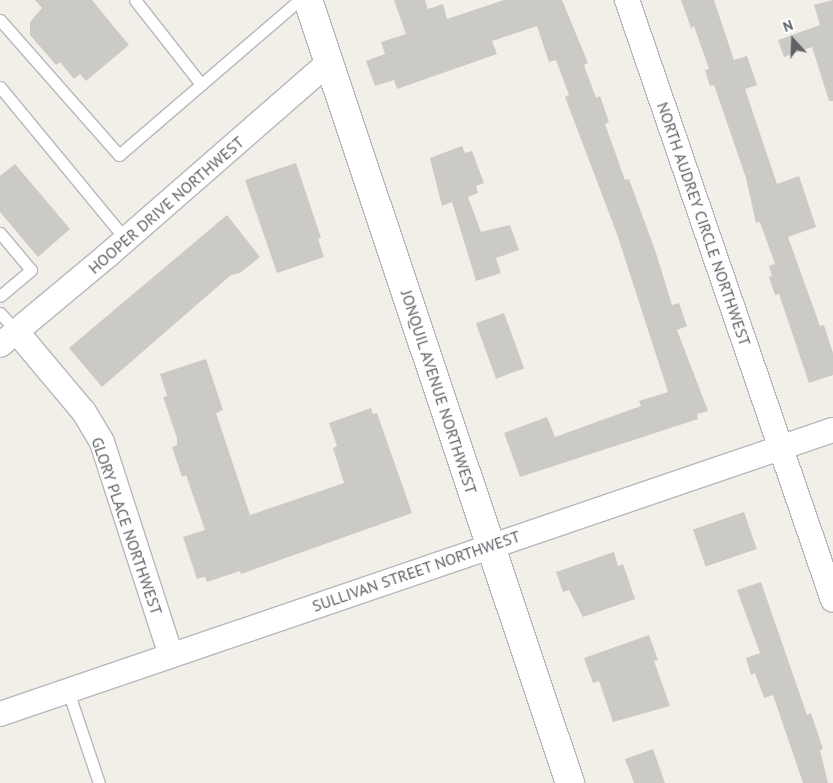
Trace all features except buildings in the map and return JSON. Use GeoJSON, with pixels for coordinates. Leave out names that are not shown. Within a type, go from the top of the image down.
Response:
{"type":"FeatureCollection","features":[{"type":"Feature","properties":{"kind":"street","name":"JONQUIL AVENUE NORTHWEST"},"geometry":{"type":"LineString","coordinates":[[308,0],[570,783]]}},
{"type":"Feature","properties":{"kind":"street","name":"NORTH AUDREY CIRCLE NORTHWEST"},"geometry":{"type":"LineString","coordinates":[[627,0],[833,600]]}},
{"type":"Feature","properties":{"kind":"street","name":"HOOPER DRIVE NORTHWEST"},"geometry":{"type":"LineString","coordinates":[[8,338],[126,240],[329,62]]}},
{"type":"Feature","properties":{"kind":"street","name":"GLORY PLACE NORTHWEST"},"geometry":{"type":"LineString","coordinates":[[8,338],[84,412],[102,442],[170,655]]}},
{"type":"Feature","properties":{"kind":"street","name":"SULLIVAN STREET NORTHWEST"},"geometry":{"type":"LineString","coordinates":[[0,714],[833,430]]}},
{"type":"Feature","properties":{"kind":"lane"},"geometry":{"type":"LineString","coordinates":[[135,0],[200,83]]}},
{"type":"Feature","properties":{"kind":"lane"},"geometry":{"type":"LineString","coordinates":[[0,20],[119,155],[200,83],[299,0]]}},
{"type":"Feature","properties":{"kind":"lane"},"geometry":{"type":"LineString","coordinates":[[0,88],[126,240]]}},
{"type":"Feature","properties":{"kind":"lane"},"geometry":{"type":"LineString","coordinates":[[0,233],[31,270],[0,296]]}},
{"type":"Feature","properties":{"kind":"lane"},"geometry":{"type":"LineString","coordinates":[[0,313],[8,338]]}},
{"type":"Feature","properties":{"kind":"lane"},"geometry":{"type":"LineString","coordinates":[[68,690],[99,783]]}}]}
